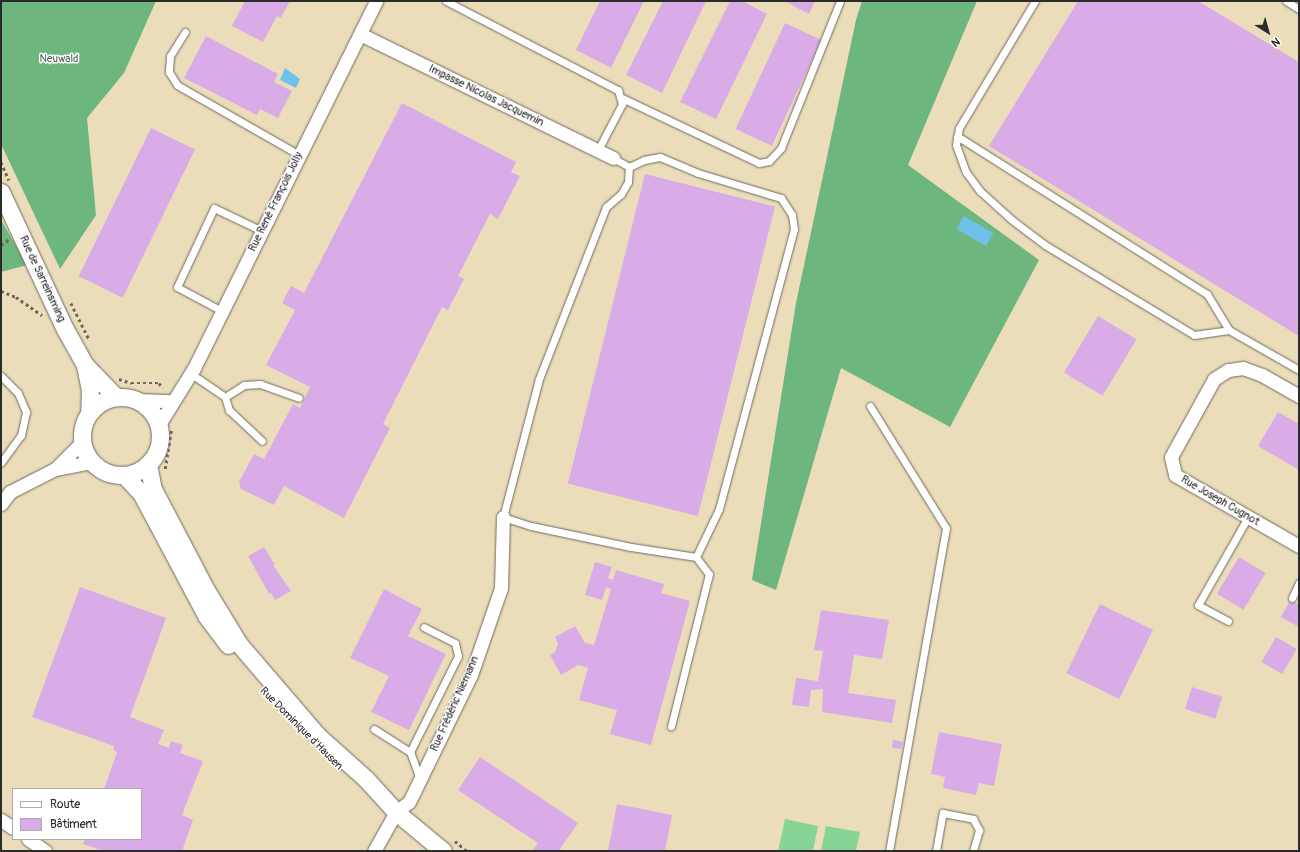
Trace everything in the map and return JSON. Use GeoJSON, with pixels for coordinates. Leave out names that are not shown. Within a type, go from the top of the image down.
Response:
{"type":"FeatureCollection","features":[{"type":"Feature","properties":{"kind":"street","name":"Rue René François Jolly"},"geometry":{"type":"LineString","coordinates":[[165,424],[172,401],[190,373],[376,1]]}},
{"type":"Feature","properties":{"kind":"street","name":"Impasse Nicolas Jacquemin"},"geometry":{"type":"LineString","coordinates":[[360,34],[613,158]]}},
{"type":"Feature","properties":{"kind":"street","name":"Rue de Sarreinsming"},"geometry":{"type":"LineString","coordinates":[[7,190],[65,329],[85,365],[116,398]]}},
{"type":"Feature","properties":{"kind":"street","name":"Rue de Sarreinsming"},"geometry":{"type":"LineString","coordinates":[[85,365],[90,390],[89,413]]}},
{"type":"Feature","properties":{"kind":"street","name":"Rue Joseph Cugnot"},"geometry":{"type":"LineString","coordinates":[[1299,396],[1262,375],[1243,368],[1228,370],[1214,378],[1171,457],[1175,475],[1299,546]]}},
{"type":"Feature","properties":{"kind":"street"},"geometry":{"type":"LineString","coordinates":[[136,400],[165,424],[158,446],[148,464],[137,471],[124,475],[101,470],[92,462],[82,442],[83,427],[89,413],[106,400],[116,398],[172,401]]}},
{"type":"Feature","properties":{"kind":"street"},"geometry":{"type":"LineString","coordinates":[[1,504],[10,492],[54,469],[82,442]]}},
{"type":"Feature","properties":{"kind":"street"},"geometry":{"type":"LineString","coordinates":[[54,469],[92,462]]}},
{"type":"Feature","properties":{"kind":"street","name":"Rue Dominique d'Hausen"},"geometry":{"type":"LineString","coordinates":[[148,464],[152,489],[206,590],[239,644],[317,735],[366,779],[393,810]]}},
{"type":"Feature","properties":{"kind":"street","name":"Rue Dominique d'Hausen"},"geometry":{"type":"LineString","coordinates":[[124,475],[141,492],[207,617],[256,683],[288,720],[364,791],[446,844]]}},
{"type":"Feature","properties":{"kind":"street","name":"Rue Frédéric Niemann"},"geometry":{"type":"LineString","coordinates":[[374,851],[393,810],[409,802],[471,675],[501,588],[503,516]]}},
{"type":"Feature","properties":{"kind":"street"},"geometry":{"type":"LineString","coordinates":[[1,820],[12,827]]}},
{"type":"Feature","properties":{"kind":"street"},"geometry":{"type":"LineString","coordinates":[[29,840],[45,851]]}},
{"type":"Feature","properties":{"kind":"lane"},"geometry":{"type":"LineString","coordinates":[[446,1],[618,90],[622,98],[622,104],[617,118],[598,150]]}},
{"type":"Feature","properties":{"kind":"lane"},"geometry":{"type":"LineString","coordinates":[[622,98],[759,163],[769,161],[781,148],[840,1]]}},
{"type":"Feature","properties":{"kind":"lane"},"geometry":{"type":"LineString","coordinates":[[1035,1],[959,128],[956,145],[966,172],[980,191],[1012,220],[1045,245],[1194,335],[1229,330]]}},
{"type":"Feature","properties":{"kind":"lane"},"geometry":{"type":"LineString","coordinates":[[1286,1],[1299,9]]}},
{"type":"Feature","properties":{"kind":"lane"},"geometry":{"type":"LineString","coordinates":[[185,32],[170,56],[169,72],[177,85],[300,155]]}},
{"type":"Feature","properties":{"kind":"lane"},"geometry":{"type":"LineString","coordinates":[[957,136],[1207,294],[1229,330],[1299,370]]}},
{"type":"Feature","properties":{"kind":"lane"},"geometry":{"type":"LineString","coordinates":[[629,167],[644,160],[660,157],[698,173],[781,198],[792,215],[794,229],[719,509],[696,557]]}},
{"type":"Feature","properties":{"kind":"lane"},"geometry":{"type":"LineString","coordinates":[[613,158],[629,167]]}},
{"type":"Feature","properties":{"kind":"lane"},"geometry":{"type":"LineString","coordinates":[[629,167],[628,182],[621,194],[606,207],[539,379],[503,516],[532,526],[631,547],[696,557],[709,574],[671,726]]}},
{"type":"Feature","properties":{"kind":"lane"},"geometry":{"type":"LineString","coordinates":[[222,310],[177,287],[214,208],[262,231]]}},
{"type":"Feature","properties":{"kind":"lane"},"geometry":{"type":"LineString","coordinates":[[190,373],[224,397],[228,410],[262,442]]}},
{"type":"Feature","properties":{"kind":"lane"},"geometry":{"type":"LineString","coordinates":[[1,376],[18,393],[26,412],[21,435],[1,463]]}},
{"type":"Feature","properties":{"kind":"lane"},"geometry":{"type":"LineString","coordinates":[[224,397],[244,385],[260,384],[299,398]]}},
{"type":"Feature","properties":{"kind":"lane"},"geometry":{"type":"LineString","coordinates":[[870,406],[946,528],[889,851]]}},
{"type":"Feature","properties":{"kind":"lane"},"geometry":{"type":"LineString","coordinates":[[1228,621],[1198,605],[1248,517]]}},
{"type":"Feature","properties":{"kind":"lane"},"geometry":{"type":"LineString","coordinates":[[1292,598],[1299,583]]}},
{"type":"Feature","properties":{"kind":"lane"},"geometry":{"type":"LineString","coordinates":[[410,752],[458,656],[455,643],[424,627]]}},
{"type":"Feature","properties":{"kind":"lane"},"geometry":{"type":"LineString","coordinates":[[374,729],[410,752],[420,779]]}},
{"type":"Feature","properties":{"kind":"lane"},"geometry":{"type":"LineString","coordinates":[[936,851],[943,813],[973,819],[979,830],[973,851]]}},
{"type":"Feature","properties":{"kind":"path"},"geometry":{"type":"LineString","coordinates":[[1,162],[7,190]]}},
{"type":"Feature","properties":{"kind":"path"},"geometry":{"type":"LineString","coordinates":[[1,291],[16,297],[65,329]]}},
{"type":"Feature","properties":{"kind":"path"},"geometry":{"type":"LineString","coordinates":[[69,300],[90,341]]}},
{"type":"Feature","properties":{"kind":"path"},"geometry":{"type":"LineString","coordinates":[[116,378],[131,383],[159,383],[172,401]]}},
{"type":"Feature","properties":{"kind":"path"},"geometry":{"type":"LineString","coordinates":[[164,476],[165,424]]}},
{"type":"Feature","properties":{"kind":"path"},"geometry":{"type":"LineString","coordinates":[[446,844],[467,851]]}},
{"type":"Feature","properties":{"kind":"green space","name":"Neuwald"},"geometry":{"type":"Polygon","coordinates":[[[1,1],[156,1],[124,73],[87,118],[96,215],[60,269],[1,144],[1,1]]]}},
{"type":"Feature","properties":{"kind":"green space"},"geometry":{"type":"Polygon","coordinates":[[[862,1],[977,1],[908,165],[1039,260],[950,427],[841,368],[776,590],[752,580],[796,303],[856,20],[862,1]]]}},
{"type":"Feature","properties":{"kind":"green space"},"geometry":{"type":"Polygon","coordinates":[[[1,220],[27,265],[1,272],[1,220]]]}},
{"type":"Feature","properties":{"kind":"green space"},"geometry":{"type":"Polygon","coordinates":[[[785,819],[818,826],[813,851],[778,851],[785,819]]]}},
{"type":"Feature","properties":{"kind":"green space"},"geometry":{"type":"Polygon","coordinates":[[[826,826],[860,832],[856,851],[821,851],[826,826]]]}},
{"type":"Feature","properties":{"kind":"water"},"geometry":{"type":"Polygon","coordinates":[[[285,68],[300,79],[296,88],[280,80],[285,68]]]}},
{"type":"Feature","properties":{"kind":"water"},"geometry":{"type":"Polygon","coordinates":[[[964,216],[993,233],[986,246],[956,229],[964,216]]]}},
{"type":"Feature","properties":{"kind":"building"},"geometry":{"type":"Polygon","coordinates":[[[245,1],[290,1],[281,18],[277,16],[263,42],[232,26],[245,1]]]}},
{"type":"Feature","properties":{"kind":"building"},"geometry":{"type":"Polygon","coordinates":[[[600,1],[644,1],[611,68],[576,50],[600,1]]]}},
{"type":"Feature","properties":{"kind":"building"},"geometry":{"type":"Polygon","coordinates":[[[663,1],[706,1],[662,93],[626,75],[663,1]]]}},
{"type":"Feature","properties":{"kind":"building"},"geometry":{"type":"Polygon","coordinates":[[[730,1],[742,1],[767,14],[716,119],[680,102],[730,1]]]}},
{"type":"Feature","properties":{"kind":"building"},"geometry":{"type":"Polygon","coordinates":[[[784,1],[815,1],[809,14],[784,1]]]}},
{"type":"Feature","properties":{"kind":"building"},"geometry":{"type":"Polygon","coordinates":[[[1078,1],[1198,1],[1299,62],[1299,336],[989,146],[1078,1]]]}},
{"type":"Feature","properties":{"kind":"building"},"geometry":{"type":"Polygon","coordinates":[[[785,23],[821,40],[772,146],[736,129],[785,23]]]}},
{"type":"Feature","properties":{"kind":"building"},"geometry":{"type":"Polygon","coordinates":[[[206,36],[278,74],[274,82],[292,91],[278,118],[260,109],[257,115],[184,78],[206,36]]]}},
{"type":"Feature","properties":{"kind":"building"},"geometry":{"type":"Polygon","coordinates":[[[402,103],[516,162],[511,172],[520,176],[498,219],[490,214],[458,276],[464,279],[448,310],[442,307],[383,424],[390,428],[344,518],[284,486],[274,505],[241,489],[239,482],[254,454],[264,459],[293,404],[300,408],[310,387],[266,365],[295,310],[282,303],[291,286],[304,293],[402,103]]]}},
{"type":"Feature","properties":{"kind":"building"},"geometry":{"type":"Polygon","coordinates":[[[151,128],[195,149],[123,298],[79,276],[151,128]]]}},
{"type":"Feature","properties":{"kind":"building"},"geometry":{"type":"Polygon","coordinates":[[[645,174],[775,206],[698,516],[568,484],[645,174]]]}},
{"type":"Feature","properties":{"kind":"building"},"geometry":{"type":"Polygon","coordinates":[[[1098,316],[1137,339],[1103,396],[1064,373],[1098,316]]]}},
{"type":"Feature","properties":{"kind":"building"},"geometry":{"type":"Polygon","coordinates":[[[1278,412],[1299,424],[1299,470],[1258,446],[1278,412]]]}},
{"type":"Feature","properties":{"kind":"building"},"geometry":{"type":"Polygon","coordinates":[[[264,547],[275,565],[273,565],[291,591],[275,600],[271,593],[269,594],[248,556],[264,547]]]}},
{"type":"Feature","properties":{"kind":"building"},"geometry":{"type":"Polygon","coordinates":[[[1239,557],[1266,573],[1243,610],[1217,594],[1239,557]]]}},
{"type":"Feature","properties":{"kind":"building"},"geometry":{"type":"Polygon","coordinates":[[[595,562],[612,567],[608,578],[613,580],[616,570],[664,584],[661,593],[690,601],[651,745],[610,734],[617,710],[579,700],[588,668],[578,665],[561,675],[550,655],[555,652],[558,643],[555,637],[575,626],[585,643],[594,645],[611,589],[606,587],[602,600],[585,595],[595,562]]]}},
{"type":"Feature","properties":{"kind":"building"},"geometry":{"type":"Polygon","coordinates":[[[80,587],[166,618],[130,717],[164,730],[158,744],[169,748],[171,741],[183,745],[180,753],[203,761],[182,815],[193,820],[182,851],[104,851],[83,844],[85,840],[142,840],[142,788],[104,788],[117,752],[113,750],[114,746],[32,717],[80,587]]]}},
{"type":"Feature","properties":{"kind":"building"},"geometry":{"type":"Polygon","coordinates":[[[384,589],[422,609],[408,636],[446,654],[409,730],[371,712],[389,676],[350,658],[384,589]]]}},
{"type":"Feature","properties":{"kind":"building"},"geometry":{"type":"Polygon","coordinates":[[[1290,600],[1298,604],[1299,602],[1299,627],[1281,617],[1290,600]]]}},
{"type":"Feature","properties":{"kind":"building"},"geometry":{"type":"Polygon","coordinates":[[[1100,604],[1153,630],[1119,699],[1066,673],[1100,604]]]}},
{"type":"Feature","properties":{"kind":"building"},"geometry":{"type":"Polygon","coordinates":[[[821,610],[889,620],[882,659],[854,655],[848,693],[896,700],[892,723],[822,712],[823,689],[811,690],[809,707],[792,705],[796,678],[818,681],[823,651],[814,650],[821,610]]]}},
{"type":"Feature","properties":{"kind":"building"},"geometry":{"type":"Polygon","coordinates":[[[1276,637],[1297,649],[1282,674],[1262,662],[1276,637]]]}},
{"type":"Feature","properties":{"kind":"building"},"geometry":{"type":"Polygon","coordinates":[[[1192,687],[1222,697],[1215,719],[1185,709],[1192,687]]]}},
{"type":"Feature","properties":{"kind":"building"},"geometry":{"type":"Polygon","coordinates":[[[939,732],[1002,744],[994,786],[979,783],[976,795],[943,788],[945,777],[931,774],[939,732]]]}},
{"type":"Feature","properties":{"kind":"building"},"geometry":{"type":"Polygon","coordinates":[[[893,740],[903,742],[901,749],[892,748],[893,740]]]}},
{"type":"Feature","properties":{"kind":"building"},"geometry":{"type":"Polygon","coordinates":[[[480,757],[578,823],[560,849],[563,851],[532,851],[538,843],[458,790],[480,757]]]}},
{"type":"Feature","properties":{"kind":"building"},"geometry":{"type":"Polygon","coordinates":[[[617,804],[672,815],[665,851],[608,851],[617,804]]]}}]}
